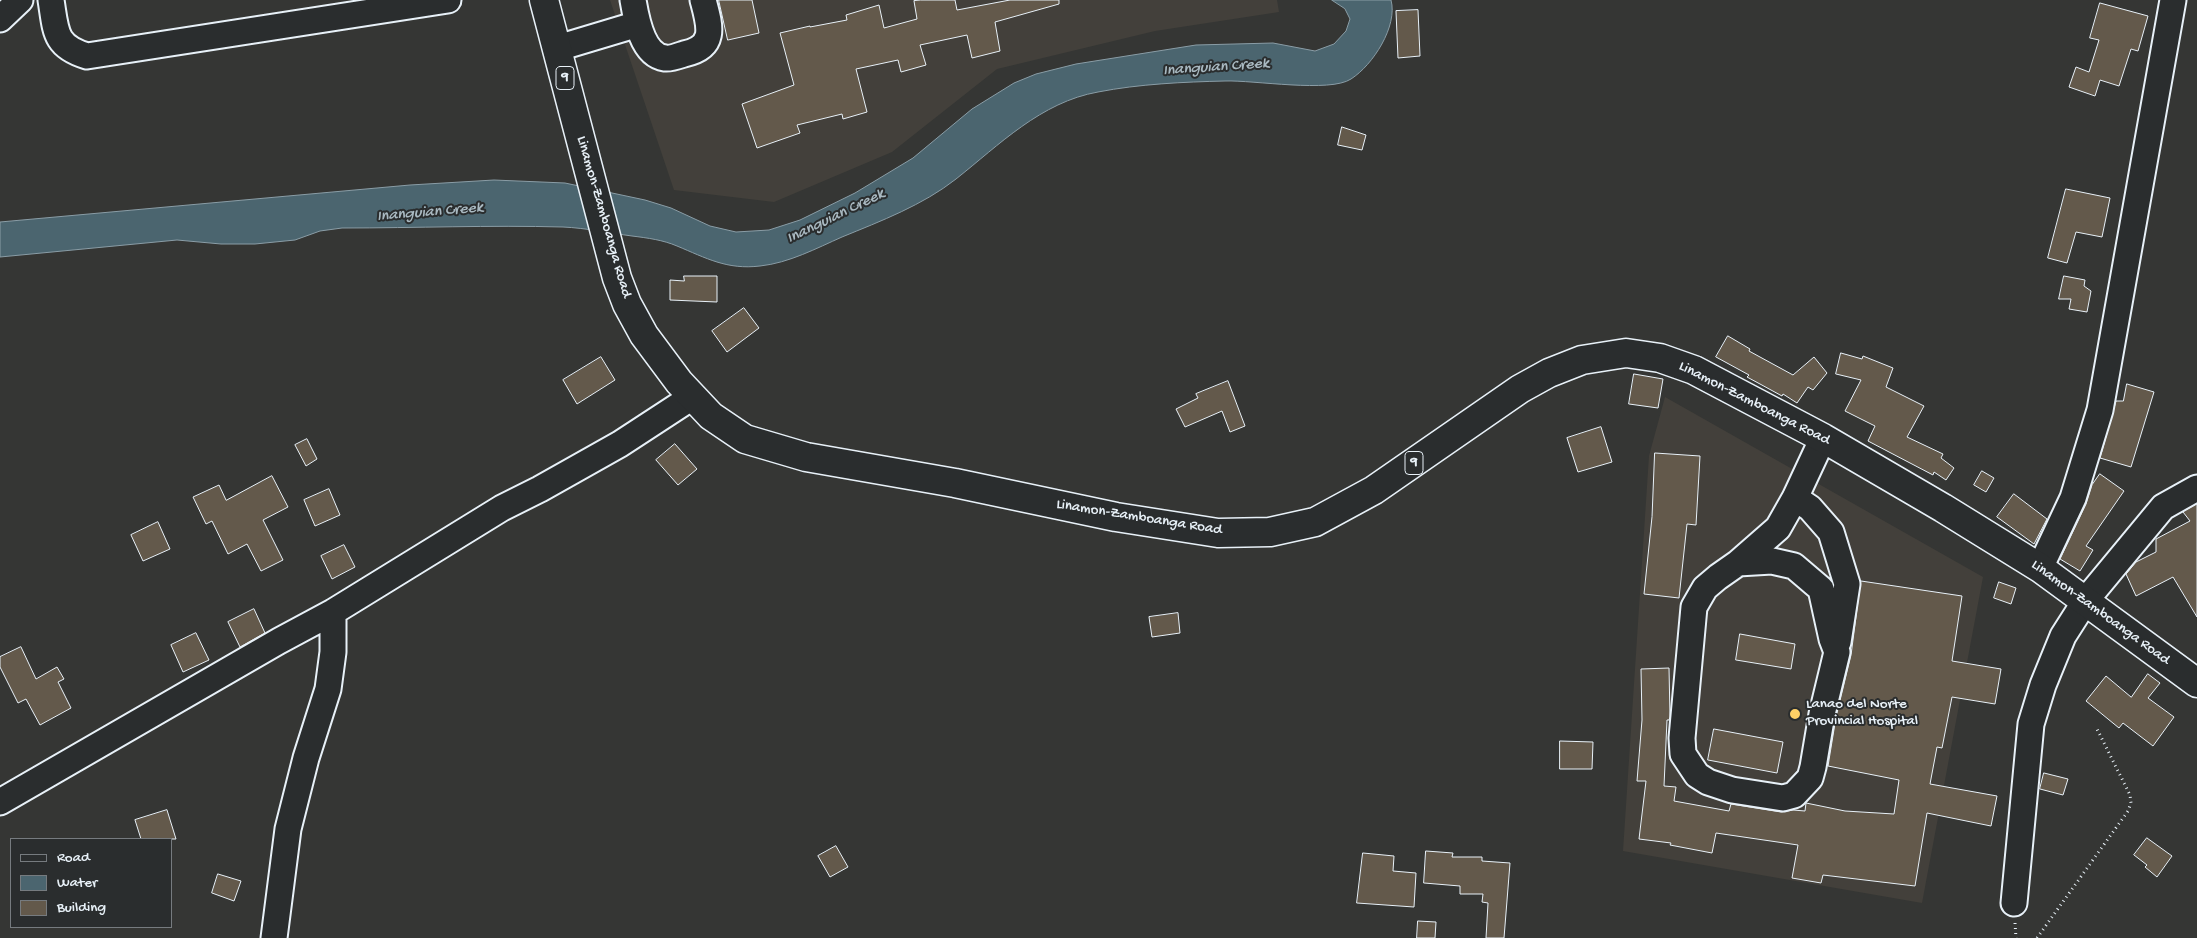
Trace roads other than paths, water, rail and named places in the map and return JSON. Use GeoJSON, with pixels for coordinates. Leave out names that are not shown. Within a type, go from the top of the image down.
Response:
{"type":"FeatureCollection","features":[{"type":"Feature","properties":{"kind":"highway","name":"Linamon-Zamboanga Road"},"geometry":{"type":"LineString","coordinates":[[544,0],[617,278],[627,304],[644,335],[692,397],[711,416],[728,429],[746,439],[806,456],[955,483],[1116,517],[1218,533],[1270,532],[1315,522],[1374,490],[1520,389],[1548,373],[1582,360],[1617,354],[1626,353],[1660,358],[1694,370],[1823,438],[2040,568],[2197,683]]}},
{"type":"Feature","properties":{"kind":"street"},"geometry":{"type":"LineString","coordinates":[[0,19],[20,0]]}},
{"type":"Feature","properties":{"kind":"street"},"geometry":{"type":"LineString","coordinates":[[51,0],[55,27],[62,43],[71,51],[87,56],[423,2],[448,0]]}},
{"type":"Feature","properties":{"kind":"street"},"geometry":{"type":"LineString","coordinates":[[556,40],[635,11],[650,49],[658,56],[666,58],[698,51],[707,39],[709,25],[703,0]]}},
{"type":"Feature","properties":{"kind":"street"},"geometry":{"type":"LineString","coordinates":[[2040,568],[2073,498],[2100,410],[2173,0]]}},
{"type":"Feature","properties":{"kind":"street"},"geometry":{"type":"LineString","coordinates":[[0,802],[279,641],[333,612],[502,508],[620,444],[692,397]]}},
{"type":"Feature","properties":{"kind":"street"},"geometry":{"type":"LineString","coordinates":[[1795,498],[1810,508],[1831,532],[1847,584],[1837,652],[1822,714],[1810,778],[1794,795],[1783,798],[1719,787],[1697,775],[1683,754],[1682,738],[1694,607],[1705,588],[1738,563],[1778,528],[1795,498],[1823,438]]}},
{"type":"Feature","properties":{"kind":"street"},"geometry":{"type":"LineString","coordinates":[[2014,903],[2032,724],[2043,685],[2063,636],[2086,600],[2163,507],[2197,488]]}},
{"type":"Feature","properties":{"kind":"street"},"geometry":{"type":"LineString","coordinates":[[1738,563],[1754,560],[1772,561],[1794,566],[1821,590],[1832,640],[1837,652]]}},
{"type":"Feature","properties":{"kind":"street"},"geometry":{"type":"LineString","coordinates":[[274,938],[288,829],[306,758],[328,689],[333,652],[333,612]]}},
{"type":"Feature","properties":{"kind":"water","name":"Inanguian Creek"},"geometry":{"type":"Polygon","coordinates":[[[1332,0],[1391,0],[1391,21],[1382,44],[1368,64],[1351,79],[1341,83],[1310,86],[1238,81],[1161,84],[1114,89],[1077,97],[1039,115],[1022,126],[956,179],[916,205],[782,262],[748,267],[727,265],[707,259],[672,244],[655,240],[580,228],[536,226],[342,228],[320,231],[295,240],[255,244],[221,244],[177,240],[0,257],[0,222],[410,185],[494,180],[565,183],[645,200],[671,208],[710,226],[736,232],[769,230],[800,220],[855,193],[913,158],[972,109],[1014,83],[1036,74],[1076,64],[1196,45],[1273,43],[1315,51],[1334,44],[1346,31],[1350,19],[1345,9],[1332,0]]]}},
{"type":"Feature","properties":{"kind":"place","name":"Lanao del Norte Provincial Hospital"},"geometry":{"type":"Point","coordinates":[1795,714]}}]}
